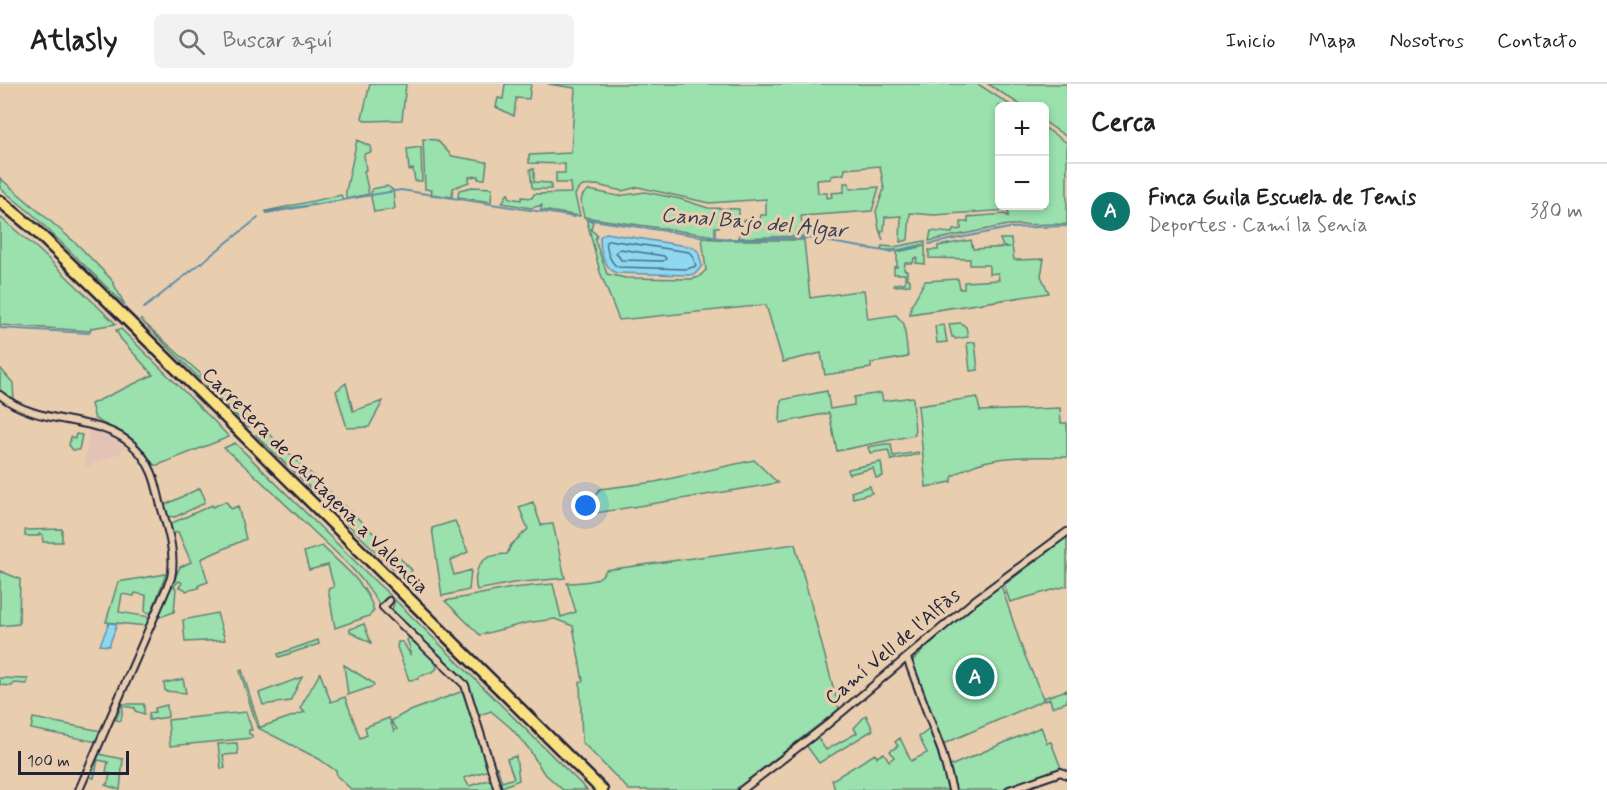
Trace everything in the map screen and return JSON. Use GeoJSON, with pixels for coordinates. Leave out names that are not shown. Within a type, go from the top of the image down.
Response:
{"type":"FeatureCollection","features":[{"type":"Feature","properties":{"kind":"highway","name":"Carretera de Cartagena a Valencia"},"geometry":{"type":"LineString","coordinates":[[0,201],[68,262],[602,790]]}},
{"type":"Feature","properties":{"kind":"street"},"geometry":{"type":"LineString","coordinates":[[0,395],[11,404],[33,413],[105,428],[132,445],[144,458],[152,472],[172,550],[174,565],[171,578],[80,790]]}},
{"type":"Feature","properties":{"kind":"street","name":"Camí Vell de l'Alfàs"},"geometry":{"type":"LineString","coordinates":[[742,790],[823,728],[975,600],[1067,532]]}},
{"type":"Feature","properties":{"kind":"street"},"geometry":{"type":"LineString","coordinates":[[389,601],[383,607],[465,685],[498,790]]}},
{"type":"Feature","properties":{"kind":"street"},"geometry":{"type":"LineString","coordinates":[[907,658],[942,753],[952,790]]}},
{"type":"Feature","properties":{"kind":"street"},"geometry":{"type":"LineString","coordinates":[[1010,790],[1061,772],[1067,775]]}},
{"type":"Feature","properties":{"kind":"shaded area"},"geometry":{"type":"Polygon","coordinates":[[[89,428],[126,447],[120,453],[84,468],[89,428]]]}},
{"type":"Feature","properties":{"kind":"green space"},"geometry":{"type":"Polygon","coordinates":[[[370,84],[406,84],[402,120],[366,121],[362,118],[370,84]]]}},
{"type":"Feature","properties":{"kind":"green space"},"geometry":{"type":"Polygon","coordinates":[[[505,84],[531,84],[529,99],[516,98],[514,116],[496,107],[498,98],[503,99],[505,84]]]}},
{"type":"Feature","properties":{"kind":"green space"},"geometry":{"type":"Polygon","coordinates":[[[548,84],[978,84],[1006,102],[995,102],[995,210],[1008,210],[934,215],[910,213],[908,240],[900,242],[901,216],[885,217],[884,231],[881,235],[879,229],[876,211],[884,189],[880,166],[845,169],[844,174],[831,176],[831,179],[817,180],[818,193],[827,193],[827,198],[832,197],[831,193],[844,192],[844,183],[849,183],[850,189],[879,187],[872,211],[801,216],[804,236],[738,238],[744,220],[759,222],[761,215],[766,215],[766,199],[709,203],[638,187],[622,191],[597,185],[583,186],[578,189],[575,195],[580,216],[541,210],[542,205],[531,208],[502,203],[508,193],[510,198],[521,200],[522,197],[532,198],[534,194],[571,193],[570,183],[556,183],[556,173],[565,173],[565,164],[529,163],[529,155],[571,153],[575,88],[548,84]]]}},
{"type":"Feature","properties":{"kind":"green space"},"geometry":{"type":"Polygon","coordinates":[[[988,84],[1067,84],[1067,137],[1049,125],[1049,102],[1016,102],[988,84]]]}},
{"type":"Feature","properties":{"kind":"green space"},"geometry":{"type":"Polygon","coordinates":[[[1049,131],[1067,143],[1067,224],[1008,225],[929,241],[931,231],[952,233],[953,230],[961,229],[961,222],[968,222],[968,217],[1005,214],[1008,217],[1008,210],[1049,210],[1049,131]]]}},
{"type":"Feature","properties":{"kind":"green space"},"geometry":{"type":"Polygon","coordinates":[[[423,139],[437,140],[452,156],[487,162],[485,179],[478,179],[478,176],[469,177],[469,182],[453,188],[452,197],[431,194],[432,190],[425,189],[423,139]]]}},
{"type":"Feature","properties":{"kind":"green space"},"geometry":{"type":"Polygon","coordinates":[[[357,140],[370,146],[371,152],[364,154],[366,170],[364,171],[369,194],[346,199],[346,191],[357,140]]]}},
{"type":"Feature","properties":{"kind":"green space"},"geometry":{"type":"Polygon","coordinates":[[[421,147],[422,181],[415,181],[413,169],[409,170],[407,149],[421,147]]]}},
{"type":"Feature","properties":{"kind":"green space"},"geometry":{"type":"Polygon","coordinates":[[[530,169],[534,169],[534,182],[551,183],[551,189],[532,187],[530,169]]]}},
{"type":"Feature","properties":{"kind":"green space"},"geometry":{"type":"Polygon","coordinates":[[[0,178],[78,245],[111,279],[125,305],[31,213],[0,188],[0,178]]]}},
{"type":"Feature","properties":{"kind":"green space"},"geometry":{"type":"Polygon","coordinates":[[[387,186],[393,190],[395,209],[374,212],[372,189],[387,186]]]}},
{"type":"Feature","properties":{"kind":"green space"},"geometry":{"type":"Polygon","coordinates":[[[472,187],[492,188],[491,202],[458,197],[459,190],[472,187]]]}},
{"type":"Feature","properties":{"kind":"green space"},"geometry":{"type":"Polygon","coordinates":[[[589,190],[618,196],[645,192],[680,199],[708,208],[739,209],[739,222],[719,223],[719,227],[715,227],[715,236],[584,217],[582,198],[589,190]]]}},
{"type":"Feature","properties":{"kind":"green space"},"geometry":{"type":"Polygon","coordinates":[[[341,195],[343,200],[266,212],[266,211],[341,195]]]}},
{"type":"Feature","properties":{"kind":"green space"},"geometry":{"type":"Polygon","coordinates":[[[0,217],[39,250],[116,324],[91,328],[90,331],[0,325],[0,217]]]}},
{"type":"Feature","properties":{"kind":"green space"},"geometry":{"type":"Polygon","coordinates":[[[587,221],[593,221],[591,230],[597,235],[595,240],[607,274],[626,278],[692,279],[699,277],[706,270],[702,238],[804,240],[810,298],[864,290],[868,319],[896,315],[904,324],[908,357],[871,363],[871,368],[825,375],[821,353],[783,362],[766,305],[619,320],[600,272],[587,221]]]}},
{"type":"Feature","properties":{"kind":"green space"},"geometry":{"type":"Polygon","coordinates":[[[1000,239],[1011,239],[1014,260],[1044,259],[1041,276],[1049,293],[910,314],[911,306],[925,281],[958,279],[960,289],[964,289],[964,282],[999,280],[998,273],[989,274],[989,265],[970,265],[970,259],[929,258],[929,250],[938,250],[938,246],[971,240],[973,249],[1010,247],[1003,247],[1000,239]]]}},
{"type":"Feature","properties":{"kind":"green space"},"geometry":{"type":"Polygon","coordinates":[[[925,241],[925,244],[899,250],[881,250],[882,246],[894,247],[925,241]]]}},
{"type":"Feature","properties":{"kind":"green space"},"geometry":{"type":"Polygon","coordinates":[[[925,246],[925,264],[916,263],[917,258],[914,258],[913,263],[905,263],[904,270],[907,271],[910,285],[894,286],[894,284],[905,283],[905,274],[894,274],[894,267],[897,267],[897,252],[925,246]]]}},
{"type":"Feature","properties":{"kind":"green space"},"geometry":{"type":"Polygon","coordinates":[[[140,319],[255,423],[248,427],[140,319]]]}},
{"type":"Feature","properties":{"kind":"green space"},"geometry":{"type":"Polygon","coordinates":[[[961,323],[966,327],[968,337],[955,339],[952,337],[949,324],[961,323]]]}},
{"type":"Feature","properties":{"kind":"green space"},"geometry":{"type":"Polygon","coordinates":[[[944,325],[947,342],[937,343],[935,326],[944,325]]]}},
{"type":"Feature","properties":{"kind":"green space"},"geometry":{"type":"Polygon","coordinates":[[[121,329],[229,437],[154,465],[142,449],[128,437],[95,419],[91,404],[153,375],[121,339],[116,330],[121,329]]]}},
{"type":"Feature","properties":{"kind":"green space"},"geometry":{"type":"Polygon","coordinates":[[[975,342],[978,370],[970,371],[967,343],[975,342]]]}},
{"type":"Feature","properties":{"kind":"green space"},"geometry":{"type":"Polygon","coordinates":[[[0,368],[13,383],[14,402],[0,391],[0,368]]]}},
{"type":"Feature","properties":{"kind":"green space"},"geometry":{"type":"Polygon","coordinates":[[[346,383],[353,411],[383,401],[369,427],[347,428],[336,391],[346,383]]]}},
{"type":"Feature","properties":{"kind":"green space"},"geometry":{"type":"Polygon","coordinates":[[[827,391],[830,409],[854,405],[854,397],[881,393],[883,401],[913,397],[915,435],[837,451],[829,413],[780,423],[781,400],[827,391]]]}},
{"type":"Feature","properties":{"kind":"green space"},"geometry":{"type":"Polygon","coordinates":[[[977,397],[980,411],[1060,408],[1061,423],[1067,423],[1067,457],[1022,457],[993,460],[966,469],[953,476],[951,482],[926,487],[918,406],[977,397]]]}},
{"type":"Feature","properties":{"kind":"green space"},"geometry":{"type":"Polygon","coordinates":[[[264,429],[412,570],[406,581],[256,435],[264,429]]]}},
{"type":"Feature","properties":{"kind":"green space"},"geometry":{"type":"Polygon","coordinates":[[[76,434],[82,435],[79,450],[73,450],[69,445],[71,437],[75,438],[76,434]]]}},
{"type":"Feature","properties":{"kind":"green space"},"geometry":{"type":"Polygon","coordinates":[[[235,443],[391,596],[380,606],[348,564],[224,448],[235,443]]]}},
{"type":"Feature","properties":{"kind":"green space"},"geometry":{"type":"Polygon","coordinates":[[[891,444],[893,456],[918,452],[919,454],[891,460],[888,450],[870,453],[868,447],[891,444]]]}},
{"type":"Feature","properties":{"kind":"green space"},"geometry":{"type":"Polygon","coordinates":[[[754,460],[778,483],[596,513],[593,499],[600,489],[655,482],[754,460]]]}},
{"type":"Feature","properties":{"kind":"green space"},"geometry":{"type":"Polygon","coordinates":[[[881,462],[883,476],[876,478],[873,468],[849,474],[848,469],[881,462]]]}},
{"type":"Feature","properties":{"kind":"green space"},"geometry":{"type":"Polygon","coordinates":[[[870,486],[872,493],[853,498],[851,492],[870,486]]]}},
{"type":"Feature","properties":{"kind":"green space"},"geometry":{"type":"Polygon","coordinates":[[[200,488],[205,499],[203,504],[175,517],[168,516],[165,505],[200,488]]]}},
{"type":"Feature","properties":{"kind":"green space"},"geometry":{"type":"Polygon","coordinates":[[[226,501],[231,509],[238,506],[246,539],[201,559],[208,582],[199,585],[199,588],[186,591],[179,587],[182,583],[179,581],[174,586],[176,589],[174,612],[157,618],[180,567],[191,562],[178,532],[172,534],[170,524],[226,501]]]}},
{"type":"Feature","properties":{"kind":"green space"},"geometry":{"type":"Polygon","coordinates":[[[533,502],[541,525],[553,524],[565,578],[513,583],[477,590],[476,577],[480,564],[491,556],[507,554],[511,545],[528,529],[519,507],[533,502]]]}},
{"type":"Feature","properties":{"kind":"green space"},"geometry":{"type":"Polygon","coordinates":[[[455,521],[468,552],[450,561],[454,575],[471,570],[469,590],[442,596],[432,528],[455,521]]]}},
{"type":"Feature","properties":{"kind":"green space"},"geometry":{"type":"Polygon","coordinates":[[[62,529],[62,542],[43,542],[42,534],[25,536],[25,530],[62,529]]]}},
{"type":"Feature","properties":{"kind":"green space"},"geometry":{"type":"Polygon","coordinates":[[[1067,537],[1067,586],[1010,602],[1004,585],[1067,537]]]}},
{"type":"Feature","properties":{"kind":"green space"},"geometry":{"type":"Polygon","coordinates":[[[795,544],[839,709],[735,790],[629,790],[582,742],[580,682],[583,681],[573,626],[555,619],[526,623],[480,635],[445,601],[512,588],[553,584],[561,617],[576,612],[567,583],[594,580],[603,575],[606,570],[795,544]]]}},
{"type":"Feature","properties":{"kind":"green space"},"geometry":{"type":"Polygon","coordinates":[[[322,546],[366,592],[374,611],[369,616],[335,628],[328,589],[334,587],[328,565],[309,570],[304,552],[322,546]]]}},
{"type":"Feature","properties":{"kind":"green space"},"geometry":{"type":"Polygon","coordinates":[[[0,571],[20,579],[19,624],[0,626],[0,571]]]}},
{"type":"Feature","properties":{"kind":"green space"},"geometry":{"type":"Polygon","coordinates":[[[166,574],[151,614],[145,611],[146,595],[122,594],[119,612],[150,617],[147,626],[106,622],[118,582],[166,574]]]}},
{"type":"Feature","properties":{"kind":"green space"},"geometry":{"type":"Polygon","coordinates":[[[1001,585],[1023,651],[1043,698],[1042,701],[941,745],[911,662],[949,626],[1001,585]]]}},
{"type":"Feature","properties":{"kind":"green space"},"geometry":{"type":"Polygon","coordinates":[[[395,600],[587,790],[563,790],[543,772],[529,749],[511,728],[491,711],[477,716],[470,690],[463,677],[392,610],[395,600]]]}},
{"type":"Feature","properties":{"kind":"green space"},"geometry":{"type":"Polygon","coordinates":[[[217,613],[225,640],[185,642],[183,620],[217,613]]]}},
{"type":"Feature","properties":{"kind":"green space"},"geometry":{"type":"Polygon","coordinates":[[[364,624],[371,643],[350,632],[350,629],[364,624]]]}},
{"type":"Feature","properties":{"kind":"green space"},"geometry":{"type":"Polygon","coordinates":[[[410,637],[434,659],[437,668],[418,679],[409,680],[397,647],[398,642],[403,642],[410,654],[407,640],[410,637]]]}},
{"type":"Feature","properties":{"kind":"green space"},"geometry":{"type":"Polygon","coordinates":[[[318,640],[319,644],[279,657],[278,654],[318,640]]]}},
{"type":"Feature","properties":{"kind":"green space"},"geometry":{"type":"Polygon","coordinates":[[[344,665],[373,683],[374,686],[348,695],[344,665]]]}},
{"type":"Feature","properties":{"kind":"green space"},"geometry":{"type":"Polygon","coordinates":[[[242,670],[259,726],[257,727],[240,671],[242,670]]]}},
{"type":"Feature","properties":{"kind":"green space"},"geometry":{"type":"Polygon","coordinates":[[[320,673],[331,702],[345,697],[360,738],[367,735],[365,727],[389,718],[394,731],[397,729],[391,721],[405,713],[463,691],[489,770],[464,778],[469,786],[492,779],[495,790],[352,790],[337,776],[336,771],[319,759],[258,728],[305,712],[300,708],[320,673]]]}},
{"type":"Feature","properties":{"kind":"green space"},"geometry":{"type":"Polygon","coordinates":[[[302,677],[290,701],[263,705],[259,693],[302,677]]]}},
{"type":"Feature","properties":{"kind":"green space"},"geometry":{"type":"Polygon","coordinates":[[[0,678],[28,679],[27,684],[14,683],[12,686],[0,685],[0,678]]]}},
{"type":"Feature","properties":{"kind":"green space"},"geometry":{"type":"Polygon","coordinates":[[[183,679],[186,693],[165,691],[164,683],[183,679]]]}},
{"type":"Feature","properties":{"kind":"green space"},"geometry":{"type":"Polygon","coordinates":[[[1067,690],[1067,702],[1052,707],[1050,699],[1044,701],[1043,698],[1067,690]]]}},
{"type":"Feature","properties":{"kind":"green space"},"geometry":{"type":"Polygon","coordinates":[[[122,704],[144,704],[144,714],[135,711],[135,708],[123,706],[121,721],[116,720],[122,704]]]}},
{"type":"Feature","properties":{"kind":"green space"},"geometry":{"type":"Polygon","coordinates":[[[167,705],[168,717],[149,720],[149,713],[155,712],[155,708],[167,705]]]}},
{"type":"Feature","properties":{"kind":"green space"},"geometry":{"type":"Polygon","coordinates":[[[246,712],[252,730],[249,730],[249,734],[252,738],[170,746],[168,720],[246,712]]]}},
{"type":"Feature","properties":{"kind":"green space"},"geometry":{"type":"Polygon","coordinates":[[[866,715],[873,730],[819,763],[806,745],[817,737],[826,750],[857,733],[854,728],[866,715]]]}},
{"type":"Feature","properties":{"kind":"green space"},"geometry":{"type":"Polygon","coordinates":[[[33,718],[102,731],[97,742],[31,729],[33,718]]]}},
{"type":"Feature","properties":{"kind":"green space"},"geometry":{"type":"Polygon","coordinates":[[[1041,727],[1047,743],[1051,742],[1061,768],[1057,772],[1004,790],[954,790],[948,767],[1041,727]]]}},
{"type":"Feature","properties":{"kind":"green space"},"geometry":{"type":"Polygon","coordinates":[[[930,729],[950,790],[835,790],[832,780],[875,754],[877,757],[884,753],[889,761],[894,757],[890,751],[898,746],[895,742],[900,738],[911,761],[927,753],[919,737],[930,729]]]}},
{"type":"Feature","properties":{"kind":"green space"},"geometry":{"type":"Polygon","coordinates":[[[237,743],[238,754],[223,755],[225,768],[221,769],[218,744],[237,743]]]}},
{"type":"Feature","properties":{"kind":"green space"},"geometry":{"type":"Polygon","coordinates":[[[98,754],[123,759],[120,790],[105,785],[108,783],[110,774],[106,772],[108,762],[98,760],[94,778],[90,777],[98,754]]]}},
{"type":"Feature","properties":{"kind":"green space"},"geometry":{"type":"Polygon","coordinates":[[[516,756],[519,780],[502,787],[501,784],[498,785],[493,768],[497,767],[502,782],[514,778],[507,759],[516,756]]]}},
{"type":"Feature","properties":{"kind":"water"},"geometry":{"type":"Polygon","coordinates":[[[606,233],[692,247],[698,251],[702,266],[695,274],[688,275],[616,273],[608,267],[602,252],[600,237],[606,233]]]}},
{"type":"Feature","properties":{"kind":"water"},"geometry":{"type":"Polygon","coordinates":[[[109,623],[117,624],[109,646],[100,645],[109,623]]]}},
{"type":"Feature","properties":{"kind":"waterway","name":"Canal Bajo del Algar"},"geometry":{"type":"LineString","coordinates":[[267,213],[401,190],[575,217]]}},
{"type":"Feature","properties":{"kind":"waterway","name":"Canal Bajo del Algar"},"geometry":{"type":"LineString","coordinates":[[144,308],[258,218]]}},
{"type":"Feature","properties":{"kind":"waterway","name":"Canal Bajo del Algar"},"geometry":{"type":"LineString","coordinates":[[586,219],[732,239],[807,238],[890,252],[918,246]]}},
{"type":"Feature","properties":{"kind":"waterway","name":"Canal Bajo del Algar"},"geometry":{"type":"LineString","coordinates":[[929,244],[1009,228],[1067,226]]}},
{"type":"Feature","properties":{"kind":"waterway","name":"Canal Bajo del Algar"},"geometry":{"type":"LineString","coordinates":[[0,328],[89,333]]}},
{"type":"Feature","properties":{"kind":"place","name":"Finca Guila Escuela de Tenis"},"geometry":{"type":"Point","coordinates":[975,677]}}]}
